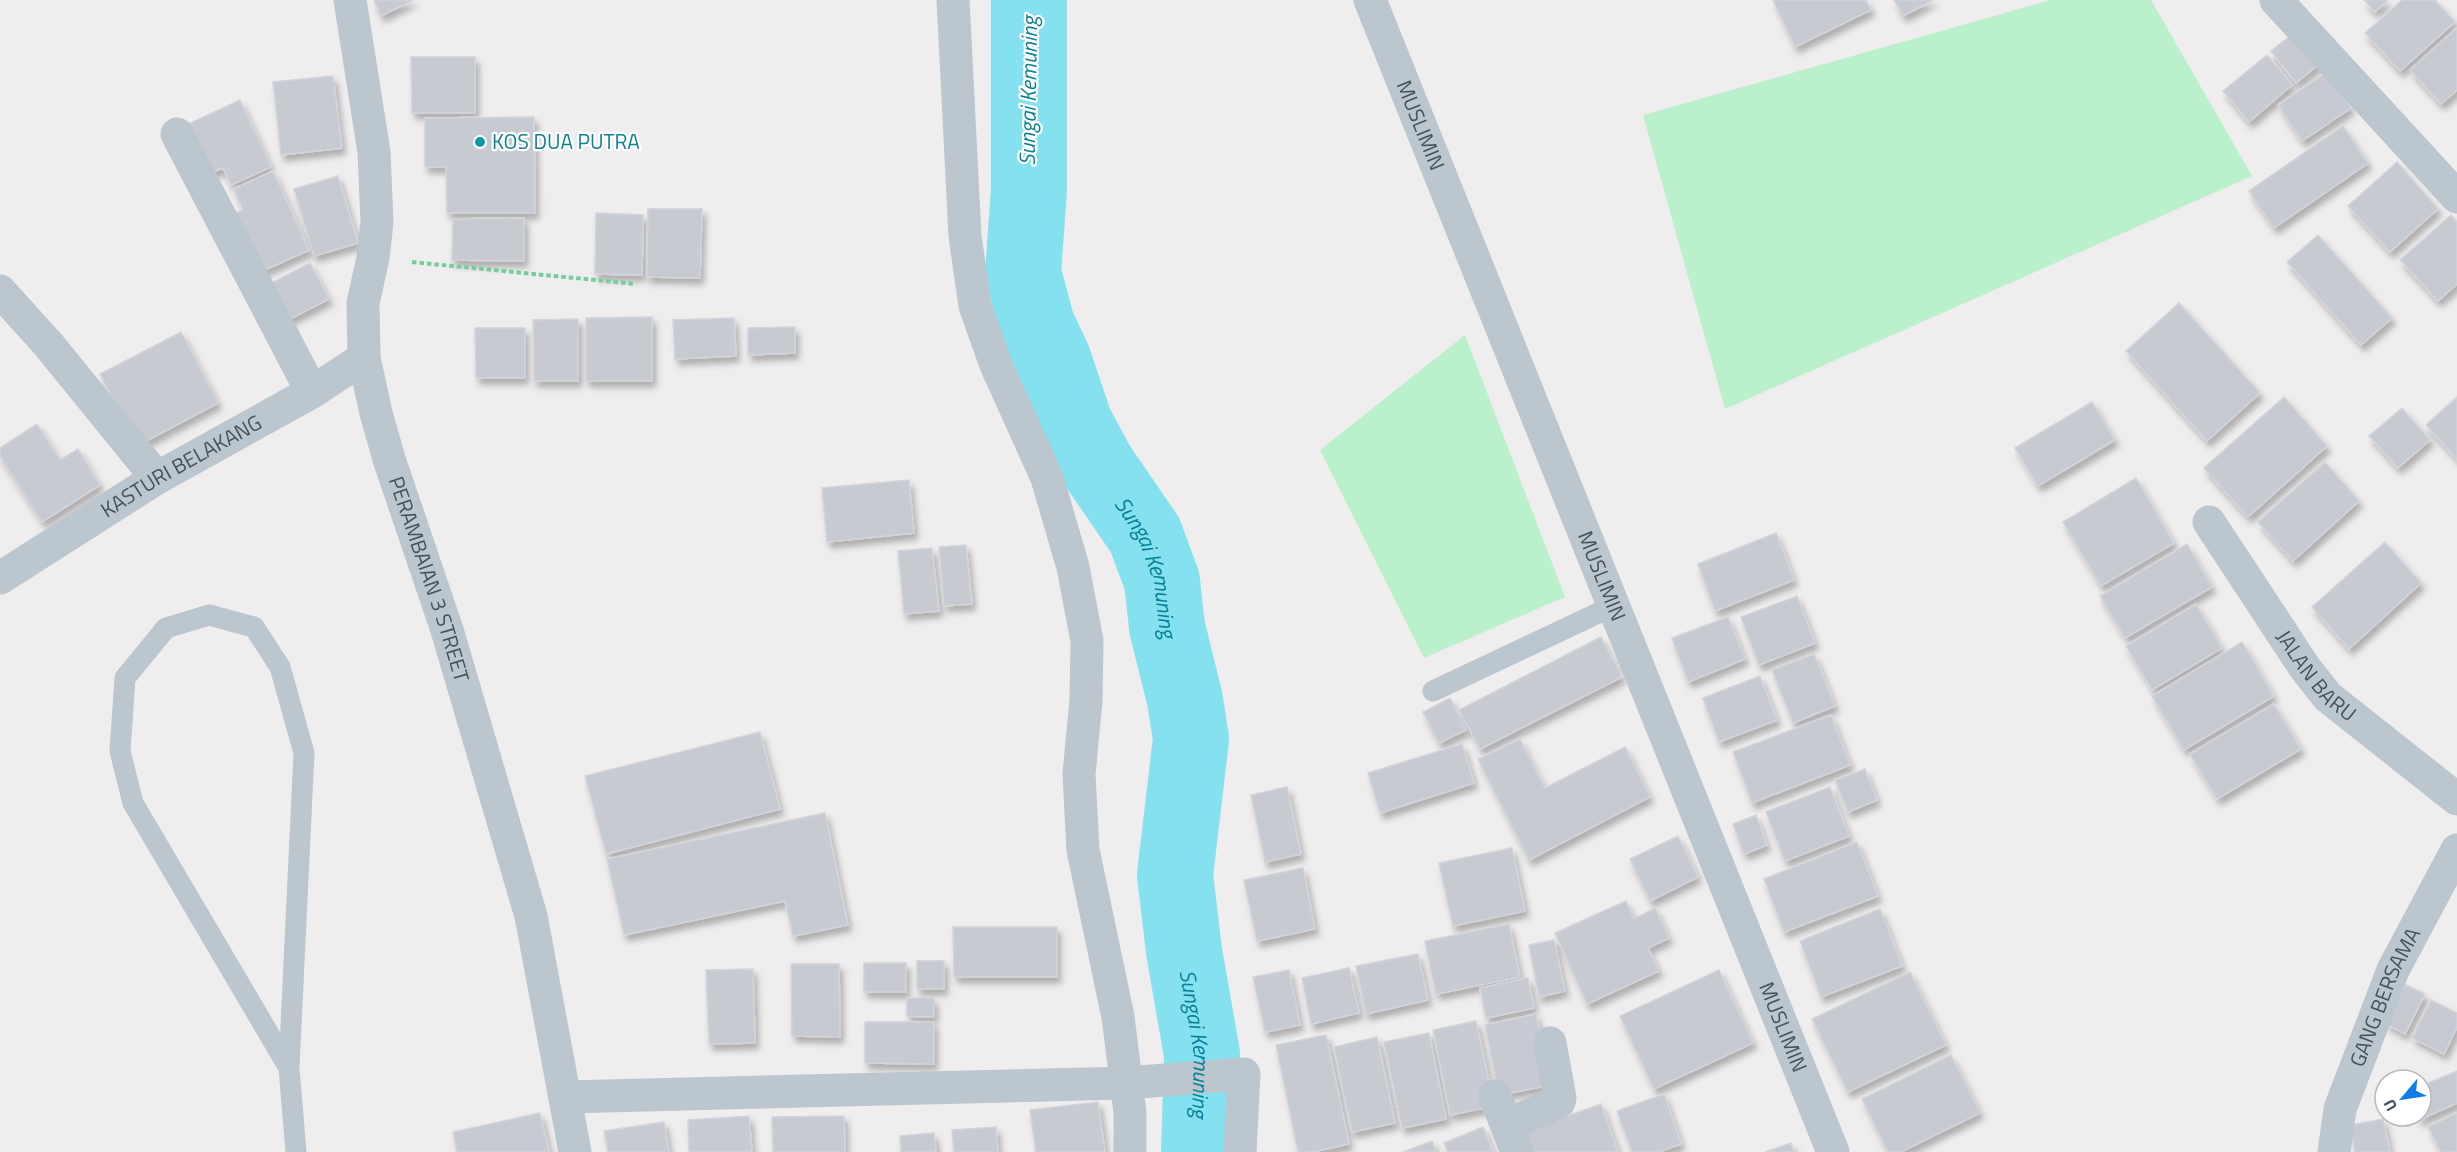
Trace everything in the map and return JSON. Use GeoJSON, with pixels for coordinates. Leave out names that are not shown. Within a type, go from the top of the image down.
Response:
{"type":"FeatureCollection","features":[{"type":"Feature","properties":{"kind":"street","name":"PERAMBAIAN 3 STREET"},"geometry":{"type":"LineString","coordinates":[[350,0],[374,152],[377,222],[373,258],[363,303],[364,358],[389,459],[447,630],[531,916],[575,1152]]}},
{"type":"Feature","properties":{"kind":"street"},"geometry":{"type":"LineString","coordinates":[[953,0],[965,236],[975,306],[996,365],[1047,478],[1073,567],[1088,641],[1086,700],[1079,774],[1083,850],[1118,1017],[1141,1082],[1130,1113],[1130,1152]]}},
{"type":"Feature","properties":{"kind":"street","name":"MUSLIMIN"},"geometry":{"type":"LineString","coordinates":[[1370,0],[1833,1152]]}},
{"type":"Feature","properties":{"kind":"street"},"geometry":{"type":"LineString","coordinates":[[2276,0],[2457,197]]}},
{"type":"Feature","properties":{"kind":"street"},"geometry":{"type":"LineString","coordinates":[[177,134],[312,392]]}},
{"type":"Feature","properties":{"kind":"street"},"geometry":{"type":"LineString","coordinates":[[0,291],[48,344],[157,477]]}},
{"type":"Feature","properties":{"kind":"street","name":"KASTURI BELAKANG"},"geometry":{"type":"LineString","coordinates":[[0,578],[157,477],[312,392],[364,358]]}},
{"type":"Feature","properties":{"kind":"street","name":"JALAN BARU"},"geometry":{"type":"LineString","coordinates":[[2210,522],[2305,668],[2328,697],[2457,799]]}},
{"type":"Feature","properties":{"kind":"street","name":"GANG BERSAMA"},"geometry":{"type":"LineString","coordinates":[[2334,1152],[2340,1108],[2393,970],[2457,850]]}},
{"type":"Feature","properties":{"kind":"street"},"geometry":{"type":"LineString","coordinates":[[1506,1124],[1559,1102],[1550,1042]]}},
{"type":"Feature","properties":{"kind":"street"},"geometry":{"type":"LineString","coordinates":[[566,1097],[1141,1082],[1245,1074],[1240,1152]]}},
{"type":"Feature","properties":{"kind":"lane"},"geometry":{"type":"LineString","coordinates":[[1433,692],[1613,606]]}},
{"type":"Feature","properties":{"kind":"lane"},"geometry":{"type":"LineString","coordinates":[[289,1068],[133,803],[120,752],[125,678],[166,628],[209,615],[254,627],[280,667],[304,753],[289,1068],[296,1152]]}},
{"type":"Feature","properties":{"kind":"path"},"geometry":{"type":"LineString","coordinates":[[373,258],[636,284]]}},
{"type":"Feature","properties":{"kind":"green space"},"geometry":{"type":"Polygon","coordinates":[[[2051,0],[2151,0],[2252,176],[1725,409],[1643,115],[2051,0]]]}},
{"type":"Feature","properties":{"kind":"green space"},"geometry":{"type":"Polygon","coordinates":[[[1465,335],[1565,597],[1424,658],[1320,450],[1465,335]]]}},
{"type":"Feature","properties":{"kind":"building"},"geometry":{"type":"Polygon","coordinates":[[[374,0],[413,0],[381,16],[374,0]]]}},
{"type":"Feature","properties":{"kind":"building"},"geometry":{"type":"Polygon","coordinates":[[[1773,0],[1866,0],[1871,10],[1795,47],[1773,0]]]}},
{"type":"Feature","properties":{"kind":"building"},"geometry":{"type":"Polygon","coordinates":[[[1894,0],[1933,0],[1903,16],[1894,0]]]}},
{"type":"Feature","properties":{"kind":"building"},"geometry":{"type":"Polygon","coordinates":[[[2364,0],[2388,0],[2375,12],[2364,0]]]}},
{"type":"Feature","properties":{"kind":"building"},"geometry":{"type":"Polygon","coordinates":[[[2402,0],[2435,0],[2455,22],[2400,71],[2365,33],[2402,0]]]}},
{"type":"Feature","properties":{"kind":"building"},"geometry":{"type":"Polygon","coordinates":[[[2457,28],[2457,90],[2441,104],[2410,70],[2457,28]]]}},
{"type":"Feature","properties":{"kind":"building"},"geometry":{"type":"Polygon","coordinates":[[[2299,29],[2323,61],[2296,83],[2271,51],[2299,29]]]}},
{"type":"Feature","properties":{"kind":"building"},"geometry":{"type":"Polygon","coordinates":[[[2267,55],[2292,85],[2249,122],[2223,91],[2267,55]]]}},
{"type":"Feature","properties":{"kind":"building"},"geometry":{"type":"Polygon","coordinates":[[[411,57],[475,57],[475,113],[412,113],[411,57]]]}},
{"type":"Feature","properties":{"kind":"building"},"geometry":{"type":"Polygon","coordinates":[[[2327,72],[2351,108],[2302,141],[2278,105],[2327,72]]]}},
{"type":"Feature","properties":{"kind":"building"},"geometry":{"type":"Polygon","coordinates":[[[333,76],[342,148],[281,155],[273,82],[333,76]]]}},
{"type":"Feature","properties":{"kind":"building"},"geometry":{"type":"Polygon","coordinates":[[[240,100],[271,167],[231,185],[223,168],[206,175],[184,126],[240,100]]]}},
{"type":"Feature","properties":{"kind":"building","name":"KOS DUA PUTRA"},"geometry":{"type":"Polygon","coordinates":[[[534,117],[535,213],[447,213],[446,167],[425,167],[425,118],[534,117]]]}},
{"type":"Feature","properties":{"kind":"building"},"geometry":{"type":"Polygon","coordinates":[[[2343,126],[2368,163],[2274,228],[2249,191],[2343,126]]]}},
{"type":"Feature","properties":{"kind":"building"},"geometry":{"type":"Polygon","coordinates":[[[2397,162],[2438,209],[2390,252],[2348,206],[2397,162]]]}},
{"type":"Feature","properties":{"kind":"building"},"geometry":{"type":"Polygon","coordinates":[[[273,171],[309,250],[260,272],[233,214],[243,210],[234,189],[273,171]]]}},
{"type":"Feature","properties":{"kind":"building"},"geometry":{"type":"Polygon","coordinates":[[[338,176],[358,243],[314,256],[294,189],[338,176]]]}},
{"type":"Feature","properties":{"kind":"building"},"geometry":{"type":"Polygon","coordinates":[[[648,209],[702,209],[700,278],[647,277],[648,209]]]}},
{"type":"Feature","properties":{"kind":"building"},"geometry":{"type":"Polygon","coordinates":[[[596,213],[643,215],[642,275],[595,274],[596,213]]]}},
{"type":"Feature","properties":{"kind":"building"},"geometry":{"type":"Polygon","coordinates":[[[2451,215],[2457,222],[2457,284],[2438,301],[2400,260],[2451,215]]]}},
{"type":"Feature","properties":{"kind":"building"},"geometry":{"type":"Polygon","coordinates":[[[524,218],[524,261],[452,260],[453,219],[524,218]]]}},
{"type":"Feature","properties":{"kind":"building"},"geometry":{"type":"Polygon","coordinates":[[[2318,235],[2392,318],[2361,345],[2287,262],[2318,235]]]}},
{"type":"Feature","properties":{"kind":"building"},"geometry":{"type":"Polygon","coordinates":[[[310,263],[329,299],[284,322],[266,286],[310,263]]]}},
{"type":"Feature","properties":{"kind":"building"},"geometry":{"type":"Polygon","coordinates":[[[2179,303],[2260,393],[2207,441],[2126,351],[2179,303]]]}},
{"type":"Feature","properties":{"kind":"building"},"geometry":{"type":"Polygon","coordinates":[[[652,317],[652,381],[586,381],[586,318],[652,317]]]}},
{"type":"Feature","properties":{"kind":"building"},"geometry":{"type":"Polygon","coordinates":[[[734,318],[736,356],[675,359],[673,320],[734,318]]]}},
{"type":"Feature","properties":{"kind":"building"},"geometry":{"type":"Polygon","coordinates":[[[578,319],[578,381],[534,381],[533,320],[578,319]]]}},
{"type":"Feature","properties":{"kind":"building"},"geometry":{"type":"Polygon","coordinates":[[[795,327],[795,353],[748,355],[748,328],[795,327]]]}},
{"type":"Feature","properties":{"kind":"building"},"geometry":{"type":"Polygon","coordinates":[[[475,328],[525,328],[525,378],[476,378],[475,328]]]}},
{"type":"Feature","properties":{"kind":"building"},"geometry":{"type":"Polygon","coordinates":[[[181,332],[218,403],[137,446],[100,374],[181,332]]]}},
{"type":"Feature","properties":{"kind":"building"},"geometry":{"type":"Polygon","coordinates":[[[2284,397],[2327,446],[2248,517],[2204,468],[2284,397]]]}},
{"type":"Feature","properties":{"kind":"building"},"geometry":{"type":"Polygon","coordinates":[[[2457,397],[2457,459],[2426,425],[2457,397]]]}},
{"type":"Feature","properties":{"kind":"building"},"geometry":{"type":"Polygon","coordinates":[[[2092,402],[2115,440],[2038,486],[2015,448],[2092,402]]]}},
{"type":"Feature","properties":{"kind":"building"},"geometry":{"type":"Polygon","coordinates":[[[2402,408],[2430,440],[2398,468],[2369,436],[2402,408]]]}},
{"type":"Feature","properties":{"kind":"building"},"geometry":{"type":"Polygon","coordinates":[[[37,424],[60,460],[78,449],[100,485],[42,522],[0,456],[0,448],[37,424]]]}},
{"type":"Feature","properties":{"kind":"building"},"geometry":{"type":"Polygon","coordinates":[[[2325,462],[2359,501],[2293,561],[2258,522],[2325,462]]]}},
{"type":"Feature","properties":{"kind":"building"},"geometry":{"type":"Polygon","coordinates":[[[2136,478],[2174,543],[2101,586],[2063,522],[2136,478]]]}},
{"type":"Feature","properties":{"kind":"building"},"geometry":{"type":"Polygon","coordinates":[[[909,480],[914,533],[827,542],[822,488],[909,480]]]}},
{"type":"Feature","properties":{"kind":"building"},"geometry":{"type":"Polygon","coordinates":[[[1776,533],[1794,580],[1715,611],[1698,564],[1776,533]]]}},
{"type":"Feature","properties":{"kind":"building"},"geometry":{"type":"Polygon","coordinates":[[[2385,542],[2421,583],[2349,649],[2312,607],[2385,542]]]}},
{"type":"Feature","properties":{"kind":"building"},"geometry":{"type":"Polygon","coordinates":[[[2187,544],[2212,587],[2125,638],[2100,596],[2187,544]]]}},
{"type":"Feature","properties":{"kind":"building"},"geometry":{"type":"Polygon","coordinates":[[[966,545],[972,604],[944,606],[939,547],[966,545]]]}},
{"type":"Feature","properties":{"kind":"building"},"geometry":{"type":"Polygon","coordinates":[[[932,548],[939,611],[904,614],[898,551],[932,548]]]}},
{"type":"Feature","properties":{"kind":"building"},"geometry":{"type":"Polygon","coordinates":[[[1797,596],[1815,643],[1759,665],[1741,617],[1797,596]]]}},
{"type":"Feature","properties":{"kind":"building"},"geometry":{"type":"Polygon","coordinates":[[[2196,604],[2222,648],[2152,690],[2126,646],[2196,604]]]}},
{"type":"Feature","properties":{"kind":"building"},"geometry":{"type":"Polygon","coordinates":[[[1728,617],[1745,659],[1688,682],[1672,638],[1728,617]]]}},
{"type":"Feature","properties":{"kind":"building"},"geometry":{"type":"Polygon","coordinates":[[[1601,637],[1622,677],[1480,749],[1459,710],[1601,637]]]}},
{"type":"Feature","properties":{"kind":"building"},"geometry":{"type":"Polygon","coordinates":[[[2242,642],[2274,696],[2184,750],[2152,696],[2242,642]]]}},
{"type":"Feature","properties":{"kind":"building"},"geometry":{"type":"Polygon","coordinates":[[[1814,654],[1835,706],[1793,723],[1772,670],[1814,654]]]}},
{"type":"Feature","properties":{"kind":"building"},"geometry":{"type":"Polygon","coordinates":[[[1760,676],[1777,720],[1719,742],[1703,698],[1760,676]]]}},
{"type":"Feature","properties":{"kind":"building"},"geometry":{"type":"Polygon","coordinates":[[[1450,698],[1466,730],[1439,743],[1423,712],[1450,698]]]}},
{"type":"Feature","properties":{"kind":"building"},"geometry":{"type":"Polygon","coordinates":[[[2274,704],[2301,749],[2217,799],[2190,754],[2274,704]]]}},
{"type":"Feature","properties":{"kind":"building"},"geometry":{"type":"Polygon","coordinates":[[[1831,715],[1850,765],[1752,803],[1733,752],[1831,715]]]}},
{"type":"Feature","properties":{"kind":"building"},"geometry":{"type":"Polygon","coordinates":[[[760,732],[780,809],[606,854],[585,776],[760,732]]]}},
{"type":"Feature","properties":{"kind":"building"},"geometry":{"type":"Polygon","coordinates":[[[1520,739],[1545,788],[1625,747],[1650,797],[1529,860],[1478,759],[1520,739]]]}},
{"type":"Feature","properties":{"kind":"building"},"geometry":{"type":"Polygon","coordinates":[[[1462,744],[1474,783],[1380,813],[1368,773],[1462,744]]]}},
{"type":"Feature","properties":{"kind":"building"},"geometry":{"type":"Polygon","coordinates":[[[1865,769],[1877,800],[1848,812],[1835,780],[1865,769]]]}},
{"type":"Feature","properties":{"kind":"building"},"geometry":{"type":"Polygon","coordinates":[[[1287,787],[1301,854],[1265,862],[1251,795],[1287,787]]]}},
{"type":"Feature","properties":{"kind":"building"},"geometry":{"type":"Polygon","coordinates":[[[1830,787],[1849,836],[1785,861],[1766,812],[1830,787]]]}},
{"type":"Feature","properties":{"kind":"building"},"geometry":{"type":"Polygon","coordinates":[[[825,813],[848,925],[793,936],[785,901],[624,935],[607,859],[825,813]]]}},
{"type":"Feature","properties":{"kind":"building"},"geometry":{"type":"Polygon","coordinates":[[[1756,815],[1767,845],[1744,854],[1733,824],[1756,815]]]}},
{"type":"Feature","properties":{"kind":"building"},"geometry":{"type":"Polygon","coordinates":[[[1678,836],[1698,877],[1650,901],[1630,859],[1678,836]]]}},
{"type":"Feature","properties":{"kind":"building"},"geometry":{"type":"Polygon","coordinates":[[[1857,842],[1878,896],[1784,932],[1764,879],[1857,842]]]}},
{"type":"Feature","properties":{"kind":"building"},"geometry":{"type":"Polygon","coordinates":[[[1512,848],[1525,911],[1453,926],[1439,863],[1512,848]]]}},
{"type":"Feature","properties":{"kind":"building"},"geometry":{"type":"Polygon","coordinates":[[[1303,868],[1315,929],[1257,941],[1244,880],[1303,868]]]}},
{"type":"Feature","properties":{"kind":"building"},"geometry":{"type":"Polygon","coordinates":[[[1626,901],[1634,919],[1655,908],[1669,938],[1648,948],[1659,971],[1587,1004],[1555,933],[1626,901]]]}},
{"type":"Feature","properties":{"kind":"building"},"geometry":{"type":"Polygon","coordinates":[[[1880,909],[1902,966],[1821,997],[1800,941],[1880,909]]]}},
{"type":"Feature","properties":{"kind":"building"},"geometry":{"type":"Polygon","coordinates":[[[1509,924],[1520,977],[1436,994],[1425,941],[1509,924]]]}},
{"type":"Feature","properties":{"kind":"building"},"geometry":{"type":"Polygon","coordinates":[[[953,927],[1057,927],[1057,977],[954,977],[953,927]]]}},
{"type":"Feature","properties":{"kind":"building"},"geometry":{"type":"Polygon","coordinates":[[[1554,940],[1565,991],[1539,997],[1529,945],[1554,940]]]}},
{"type":"Feature","properties":{"kind":"building"},"geometry":{"type":"Polygon","coordinates":[[[1418,954],[1428,1000],[1366,1014],[1356,966],[1418,954]]]}},
{"type":"Feature","properties":{"kind":"building"},"geometry":{"type":"Polygon","coordinates":[[[917,961],[944,961],[944,989],[917,989],[917,961]]]}},
{"type":"Feature","properties":{"kind":"building"},"geometry":{"type":"Polygon","coordinates":[[[864,963],[906,963],[906,992],[864,992],[864,963]]]}},
{"type":"Feature","properties":{"kind":"building"},"geometry":{"type":"Polygon","coordinates":[[[791,964],[839,964],[840,1037],[792,1036],[791,964]]]}},
{"type":"Feature","properties":{"kind":"building"},"geometry":{"type":"Polygon","coordinates":[[[1349,968],[1359,1013],[1311,1024],[1302,978],[1349,968]]]}},
{"type":"Feature","properties":{"kind":"building"},"geometry":{"type":"Polygon","coordinates":[[[753,969],[755,1043],[709,1044],[706,970],[753,969]]]}},
{"type":"Feature","properties":{"kind":"building"},"geometry":{"type":"Polygon","coordinates":[[[1289,970],[1300,1025],[1265,1032],[1253,977],[1289,970]]]}},
{"type":"Feature","properties":{"kind":"building"},"geometry":{"type":"Polygon","coordinates":[[[1719,970],[1753,1043],[1654,1089],[1620,1016],[1719,970]]]}},
{"type":"Feature","properties":{"kind":"building"},"geometry":{"type":"Polygon","coordinates":[[[1910,972],[1946,1045],[1848,1092],[1812,1019],[1910,972]]]}},
{"type":"Feature","properties":{"kind":"building"},"geometry":{"type":"Polygon","coordinates":[[[1528,978],[1534,1008],[1486,1018],[1480,988],[1528,978]]]}},
{"type":"Feature","properties":{"kind":"building"},"geometry":{"type":"Polygon","coordinates":[[[2406,985],[2425,994],[2405,1034],[2386,1024],[2406,985]]]}},
{"type":"Feature","properties":{"kind":"building"},"geometry":{"type":"Polygon","coordinates":[[[907,998],[934,998],[934,1017],[907,1016],[907,998]]]}},
{"type":"Feature","properties":{"kind":"building"},"geometry":{"type":"Polygon","coordinates":[[[2431,1000],[2457,1013],[2457,1027],[2444,1054],[2412,1038],[2431,1000]]]}},
{"type":"Feature","properties":{"kind":"building"},"geometry":{"type":"Polygon","coordinates":[[[1536,1014],[1551,1085],[1499,1095],[1485,1025],[1536,1014]]]}},
{"type":"Feature","properties":{"kind":"building"},"geometry":{"type":"Polygon","coordinates":[[[1476,1021],[1494,1106],[1450,1115],[1433,1030],[1476,1021]]]}},
{"type":"Feature","properties":{"kind":"building"},"geometry":{"type":"Polygon","coordinates":[[[865,1022],[934,1022],[934,1064],[865,1063],[865,1022]]]}},
{"type":"Feature","properties":{"kind":"building"},"geometry":{"type":"Polygon","coordinates":[[[1429,1033],[1446,1119],[1402,1128],[1384,1042],[1429,1033]]]}},
{"type":"Feature","properties":{"kind":"building"},"geometry":{"type":"Polygon","coordinates":[[[1326,1035],[1349,1144],[1313,1152],[1298,1152],[1276,1045],[1326,1035]]]}},
{"type":"Feature","properties":{"kind":"building"},"geometry":{"type":"Polygon","coordinates":[[[1377,1037],[1395,1123],[1352,1132],[1334,1047],[1377,1037]]]}},
{"type":"Feature","properties":{"kind":"building"},"geometry":{"type":"Polygon","coordinates":[[[1951,1055],[1980,1113],[1901,1152],[1888,1152],[1862,1099],[1951,1055]]]}},
{"type":"Feature","properties":{"kind":"building"},"geometry":{"type":"Polygon","coordinates":[[[2457,1071],[2457,1103],[2433,1114],[2433,1081],[2457,1071]]]}},
{"type":"Feature","properties":{"kind":"building"},"geometry":{"type":"Polygon","coordinates":[[[1664,1094],[1681,1144],[1659,1152],[1632,1152],[1617,1111],[1664,1094]]]}},
{"type":"Feature","properties":{"kind":"building"},"geometry":{"type":"Polygon","coordinates":[[[1098,1102],[1105,1152],[1036,1152],[1030,1110],[1098,1102]]]}},
{"type":"Feature","properties":{"kind":"building"},"geometry":{"type":"Polygon","coordinates":[[[1601,1104],[1618,1152],[1530,1152],[1523,1132],[1601,1104]]]}},
{"type":"Feature","properties":{"kind":"building"},"geometry":{"type":"Polygon","coordinates":[[[540,1113],[549,1152],[457,1152],[453,1132],[540,1113]]]}},
{"type":"Feature","properties":{"kind":"building"},"geometry":{"type":"Polygon","coordinates":[[[2457,1113],[2457,1152],[2441,1152],[2429,1128],[2433,1128],[2433,1125],[2457,1113]]]}},
{"type":"Feature","properties":{"kind":"building"},"geometry":{"type":"Polygon","coordinates":[[[749,1116],[752,1152],[689,1152],[688,1120],[749,1116]]]}},
{"type":"Feature","properties":{"kind":"building"},"geometry":{"type":"Polygon","coordinates":[[[844,1116],[845,1152],[773,1152],[772,1117],[844,1116]]]}},
{"type":"Feature","properties":{"kind":"building"},"geometry":{"type":"Polygon","coordinates":[[[2373,1121],[2373,1128],[2385,1128],[2390,1152],[2355,1152],[2350,1125],[2373,1121]]]}},
{"type":"Feature","properties":{"kind":"building"},"geometry":{"type":"Polygon","coordinates":[[[664,1122],[669,1152],[608,1152],[604,1131],[664,1122]]]}},
{"type":"Feature","properties":{"kind":"building"},"geometry":{"type":"Polygon","coordinates":[[[996,1127],[998,1152],[954,1152],[952,1130],[996,1127]]]}},
{"type":"Feature","properties":{"kind":"building"},"geometry":{"type":"Polygon","coordinates":[[[1483,1127],[1493,1152],[1448,1152],[1444,1143],[1483,1127]]]}},
{"type":"Feature","properties":{"kind":"building"},"geometry":{"type":"Polygon","coordinates":[[[934,1133],[936,1152],[901,1152],[900,1136],[934,1133]]]}},
{"type":"Feature","properties":{"kind":"building"},"geometry":{"type":"Polygon","coordinates":[[[1432,1141],[1436,1152],[1403,1152],[1432,1141]]]}},
{"type":"Feature","properties":{"kind":"building"},"geometry":{"type":"Polygon","coordinates":[[[1791,1143],[1794,1152],[1765,1152],[1791,1143]]]}},
{"type":"Feature","properties":{"kind":"waterway","name":"Sungai Kemuning"},"geometry":{"type":"LineString","coordinates":[[1029,0],[1029,190],[1023,273],[1037,325],[1053,359],[1075,424],[1097,465],[1145,535],[1162,581],[1167,627],[1185,700],[1191,739],[1175,875],[1184,951],[1202,1054],[1199,1152]]}},
{"type":"Feature","properties":{"kind":"place","name":"KOS DUA PUTRA"},"geometry":{"type":"Point","coordinates":[480,142]}}]}
